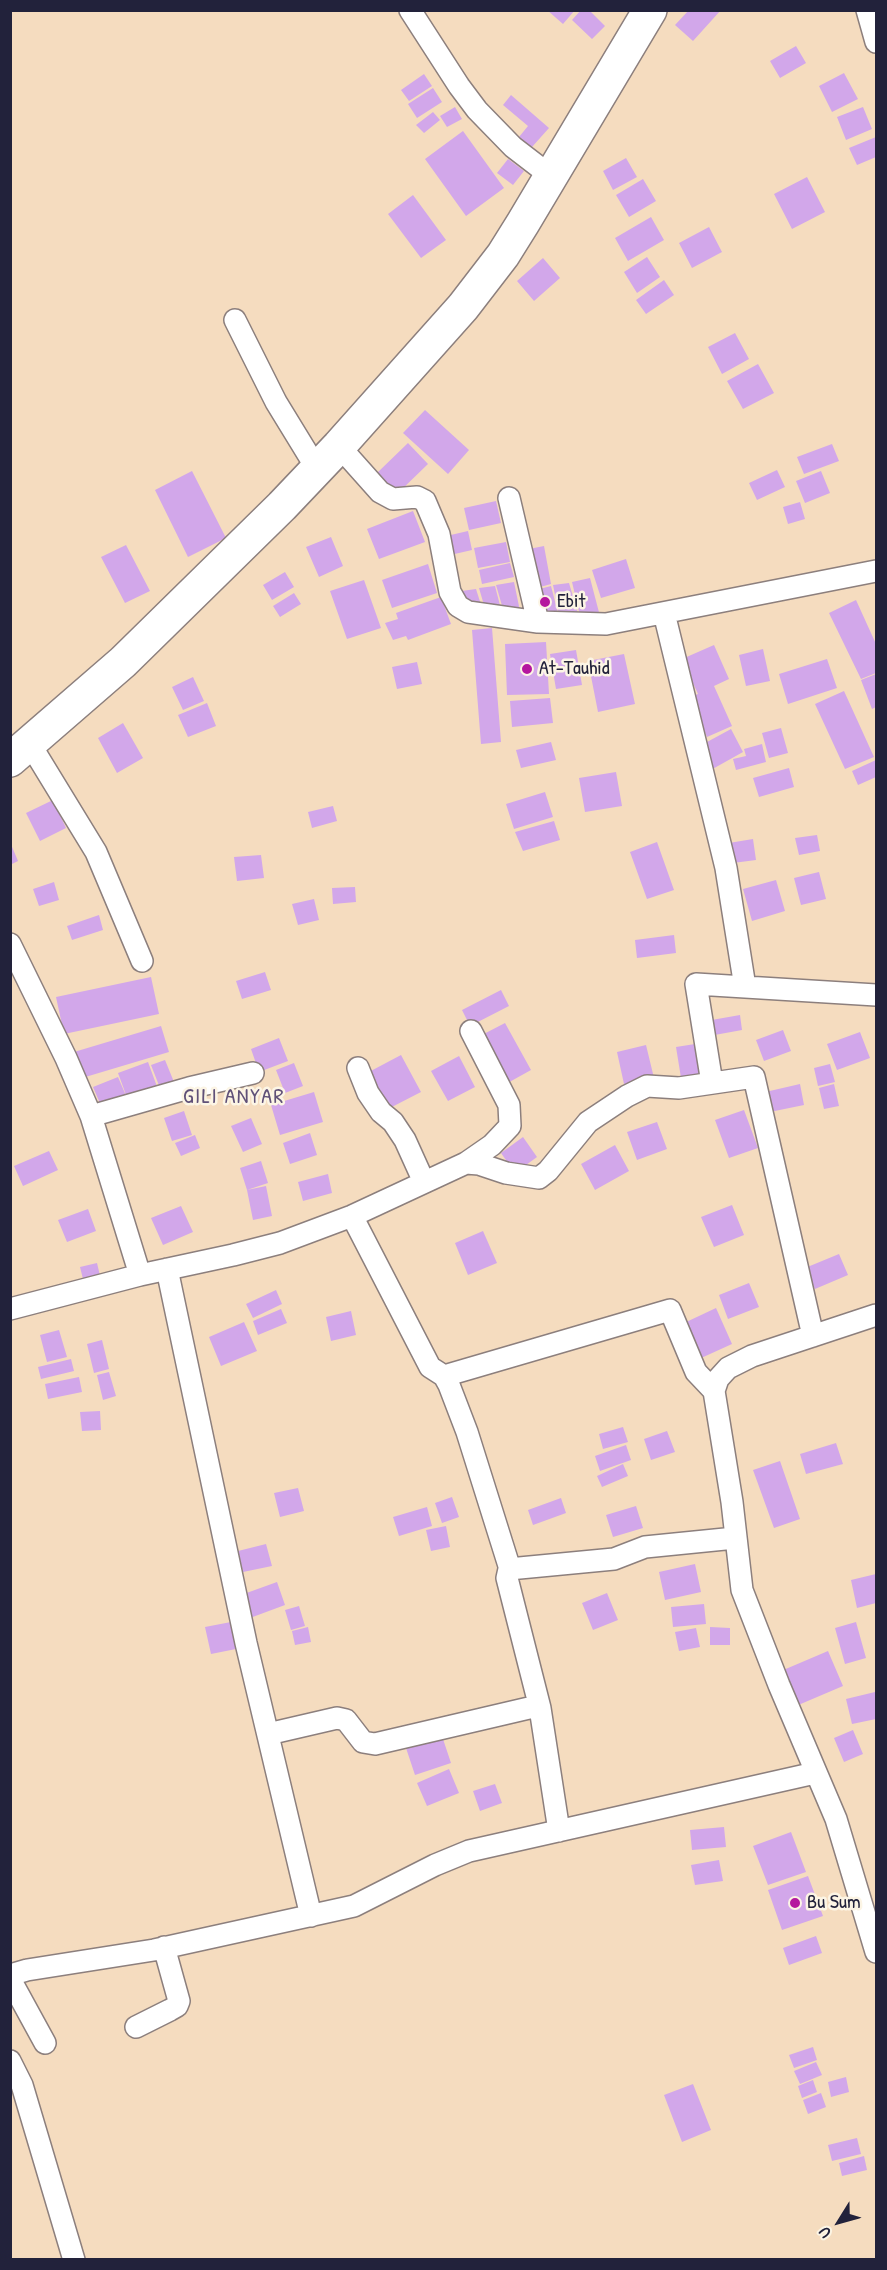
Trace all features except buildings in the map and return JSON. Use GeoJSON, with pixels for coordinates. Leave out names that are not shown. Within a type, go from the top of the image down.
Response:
{"type":"FeatureCollection","features":[{"type":"Feature","properties":{"kind":"highway"},"geometry":{"type":"LineString","coordinates":[[20,752],[131,655],[328,458],[463,308],[503,255],[552,177],[650,10]]}},
{"type":"Feature","properties":{"kind":"street"},"geometry":{"type":"LineString","coordinates":[[410,10],[477,110],[513,147],[552,177]]}},
{"type":"Feature","properties":{"kind":"street"},"geometry":{"type":"LineString","coordinates":[[867,10],[876,42]]}},
{"type":"Feature","properties":{"kind":"street"},"geometry":{"type":"LineString","coordinates":[[235,320],[276,402],[328,458],[393,499],[417,497],[425,501],[439,534],[450,592],[458,606],[468,612],[538,622],[606,624],[876,571]]}},
{"type":"Feature","properties":{"kind":"street"},"geometry":{"type":"LineString","coordinates":[[509,498],[538,622]]}},
{"type":"Feature","properties":{"kind":"street"},"geometry":{"type":"LineString","coordinates":[[664,613],[726,868],[745,987]]}},
{"type":"Feature","properties":{"kind":"street"},"geometry":{"type":"LineString","coordinates":[[20,752],[96,852],[142,961]]}},
{"type":"Feature","properties":{"kind":"street"},"geometry":{"type":"LineString","coordinates":[[10,944],[66,1058],[91,1116],[140,1275]]}},
{"type":"Feature","properties":{"kind":"street"},"geometry":{"type":"LineString","coordinates":[[712,1083],[696,984],[876,995]]}},
{"type":"Feature","properties":{"kind":"street"},"geometry":{"type":"LineString","coordinates":[[10,1309],[140,1275],[233,1256],[280,1243],[352,1216],[466,1163],[492,1145],[510,1126],[509,1105],[471,1031]]}},
{"type":"Feature","properties":{"kind":"street"},"geometry":{"type":"LineString","coordinates":[[358,1068],[368,1093],[405,1140],[424,1182]]}},
{"type":"Feature","properties":{"kind":"street"},"geometry":{"type":"LineString","coordinates":[[91,1116],[253,1073]]}},
{"type":"Feature","properties":{"kind":"street"},"geometry":{"type":"LineString","coordinates":[[466,1163],[539,1178],[549,1171],[588,1122],[627,1096],[647,1086],[679,1088],[754,1077],[813,1336]]}},
{"type":"Feature","properties":{"kind":"street"},"geometry":{"type":"LineString","coordinates":[[352,1216],[430,1367],[444,1376],[467,1432],[510,1569],[507,1578],[540,1708],[559,1831]]}},
{"type":"Feature","properties":{"kind":"street"},"geometry":{"type":"LineString","coordinates":[[167,1269],[243,1631],[311,1916]]}},
{"type":"Feature","properties":{"kind":"street"},"geometry":{"type":"LineString","coordinates":[[444,1376],[670,1310],[696,1372],[714,1391]]}},
{"type":"Feature","properties":{"kind":"street"},"geometry":{"type":"LineString","coordinates":[[876,1315],[752,1356],[728,1368],[718,1379],[714,1391],[732,1503],[742,1590],[815,1773],[836,1819],[876,1952]]}},
{"type":"Feature","properties":{"kind":"street"},"geometry":{"type":"LineString","coordinates":[[510,1569],[614,1559],[645,1547],[735,1538]]}},
{"type":"Feature","properties":{"kind":"street"},"geometry":{"type":"LineString","coordinates":[[268,1734],[337,1718],[346,1720],[363,1742],[375,1744],[529,1708],[540,1708]]}},
{"type":"Feature","properties":{"kind":"street"},"geometry":{"type":"LineString","coordinates":[[45,2043],[10,1977],[27,1970],[164,1947],[354,1906],[435,1865],[470,1851],[815,1773]]}},
{"type":"Feature","properties":{"kind":"street"},"geometry":{"type":"LineString","coordinates":[[136,2027],[177,2006],[179,2001],[164,1947]]}},
{"type":"Feature","properties":{"kind":"street"},"geometry":{"type":"LineString","coordinates":[[10,2061],[22,2085],[74,2259]]}},
{"type":"Feature","properties":{"kind":"place","name":"Ebit"},"geometry":{"type":"Point","coordinates":[545,602]}},
{"type":"Feature","properties":{"kind":"place","name":"At-Tauhid"},"geometry":{"type":"Point","coordinates":[527,669]}},
{"type":"Feature","properties":{"kind":"place","name":"Bu Sum"},"geometry":{"type":"Point","coordinates":[795,1903]}},
{"type":"Feature","properties":{"kind":"district","name":"GILI ANYAR"},"geometry":{"type":"Point","coordinates":[234,1097]}}]}
